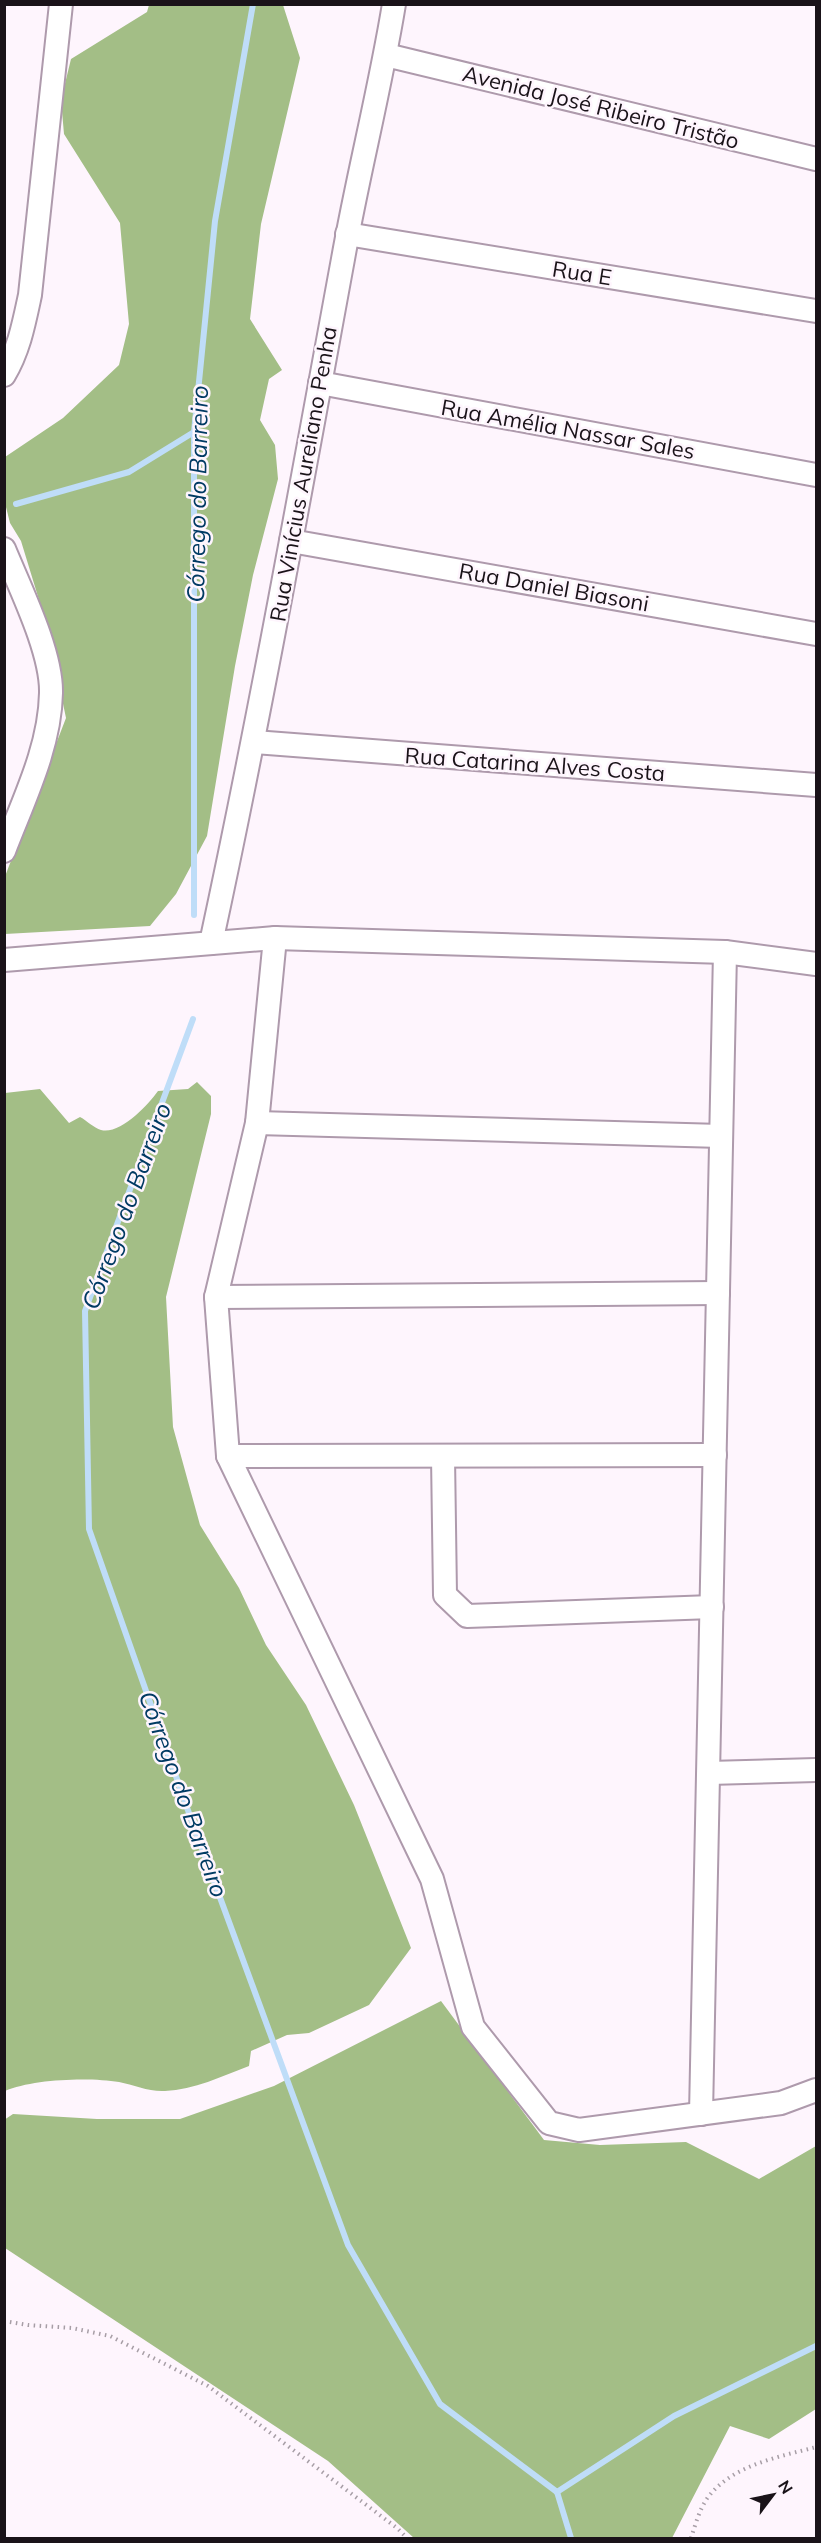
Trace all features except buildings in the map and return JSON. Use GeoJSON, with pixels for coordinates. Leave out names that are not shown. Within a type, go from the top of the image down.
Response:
{"type":"FeatureCollection","features":[{"type":"Feature","properties":{"kind":"street"},"geometry":{"type":"LineString","coordinates":[[4,375],[20,339],[30,295],[61,4]]}},
{"type":"Feature","properties":{"kind":"street","name":"Rua Vinícius Aureliano Penha"},"geometry":{"type":"LineString","coordinates":[[211,943],[254,742],[347,234],[386,55],[394,4]]}},
{"type":"Feature","properties":{"kind":"street","name":"Avenida José Ribeiro Tristão"},"geometry":{"type":"LineString","coordinates":[[386,55],[816,159]]}},
{"type":"Feature","properties":{"kind":"street","name":"Rua E"},"geometry":{"type":"LineString","coordinates":[[347,234],[816,311]]}},
{"type":"Feature","properties":{"kind":"street","name":"Rua Amélia Nassar Sales"},"geometry":{"type":"LineString","coordinates":[[320,383],[816,475]]}},
{"type":"Feature","properties":{"kind":"street","name":"Rua Daniel Biasoni"},"geometry":{"type":"LineString","coordinates":[[291,541],[816,634]]}},
{"type":"Feature","properties":{"kind":"street"},"geometry":{"type":"LineString","coordinates":[[4,549],[43,649],[51,692],[42,748],[4,851]]}},
{"type":"Feature","properties":{"kind":"street","name":"Rua Catarina Alves Costa"},"geometry":{"type":"LineString","coordinates":[[254,742],[816,785]]}},
{"type":"Feature","properties":{"kind":"street"},"geometry":{"type":"LineString","coordinates":[[275,938],[256,1123],[216,1296],[228,1456],[432,1879],[473,2027],[549,2123],[579,2130],[781,2103],[816,2090]]}},
{"type":"Feature","properties":{"kind":"street"},"geometry":{"type":"LineString","coordinates":[[4,960],[275,938],[725,952],[816,964]]}},
{"type":"Feature","properties":{"kind":"street"},"geometry":{"type":"LineString","coordinates":[[701,2114],[725,952]]}},
{"type":"Feature","properties":{"kind":"street"},"geometry":{"type":"LineString","coordinates":[[256,1123],[721,1136]]}},
{"type":"Feature","properties":{"kind":"street"},"geometry":{"type":"LineString","coordinates":[[216,1296],[718,1293]]}},
{"type":"Feature","properties":{"kind":"street"},"geometry":{"type":"LineString","coordinates":[[228,1456],[715,1455]]}},
{"type":"Feature","properties":{"kind":"street"},"geometry":{"type":"LineString","coordinates":[[443,1456],[445,1595],[467,1616],[712,1607]]}},
{"type":"Feature","properties":{"kind":"street"},"geometry":{"type":"LineString","coordinates":[[709,1773],[816,1770]]}},
{"type":"Feature","properties":{"kind":"path"},"geometry":{"type":"LineString","coordinates":[[4,2320],[28,2325],[72,2328],[110,2336],[208,2386],[397,2528],[407,2538]]}},
{"type":"Feature","properties":{"kind":"path"},"geometry":{"type":"LineString","coordinates":[[691,2538],[706,2501],[722,2483],[760,2462],[816,2447]]}},
{"type":"Feature","properties":{"kind":"green space"},"geometry":{"type":"Polygon","coordinates":[[[149,5],[283,5],[300,58],[261,224],[250,319],[282,370],[269,379],[260,420],[275,445],[278,479],[253,575],[235,666],[207,836],[176,894],[150,926],[5,934],[4,879],[66,718],[47,626],[21,541],[10,523],[5,503],[5,457],[63,418],[119,365],[129,324],[120,223],[64,134],[61,100],[71,59],[147,12],[149,5]]]}},
{"type":"Feature","properties":{"kind":"green space"},"geometry":{"type":"Polygon","coordinates":[[[197,1082],[211,1096],[211,1114],[166,1297],[173,1427],[200,1525],[239,1588],[266,1645],[306,1705],[354,1805],[411,1948],[369,2005],[309,2033],[287,2035],[251,2051],[249,2066],[208,2082],[187,2088],[159,2091],[107,2080],[77,2079],[30,2084],[5,2091],[5,1093],[40,1089],[69,1123],[80,1117],[98,1129],[108,1130],[117,1128],[133,1118],[158,1091],[188,1089],[197,1082]]]}},
{"type":"Feature","properties":{"kind":"green space"},"geometry":{"type":"Polygon","coordinates":[[[441,2001],[544,2140],[600,2145],[686,2142],[759,2179],[816,2146],[816,2409],[769,2439],[730,2426],[672,2538],[414,2538],[328,2461],[5,2248],[4,2120],[13,2114],[97,2119],[180,2119],[274,2086],[441,2001]]]}},
{"type":"Feature","properties":{"kind":"waterway","name":"Córrego do Barreiro"},"geometry":{"type":"LineString","coordinates":[[194,915],[194,432],[215,221],[253,4]]}},
{"type":"Feature","properties":{"kind":"waterway"},"geometry":{"type":"LineString","coordinates":[[16,504],[129,472],[194,432]]}},
{"type":"Feature","properties":{"kind":"waterway","name":"Córrego do Barreiro"},"geometry":{"type":"LineString","coordinates":[[193,1019],[85,1311],[89,1529],[190,1816],[348,2245],[440,2404],[557,2492]]}},
{"type":"Feature","properties":{"kind":"waterway"},"geometry":{"type":"LineString","coordinates":[[557,2492],[674,2416],[816,2346]]}},
{"type":"Feature","properties":{"kind":"waterway"},"geometry":{"type":"LineString","coordinates":[[557,2492],[571,2538]]}}]}
